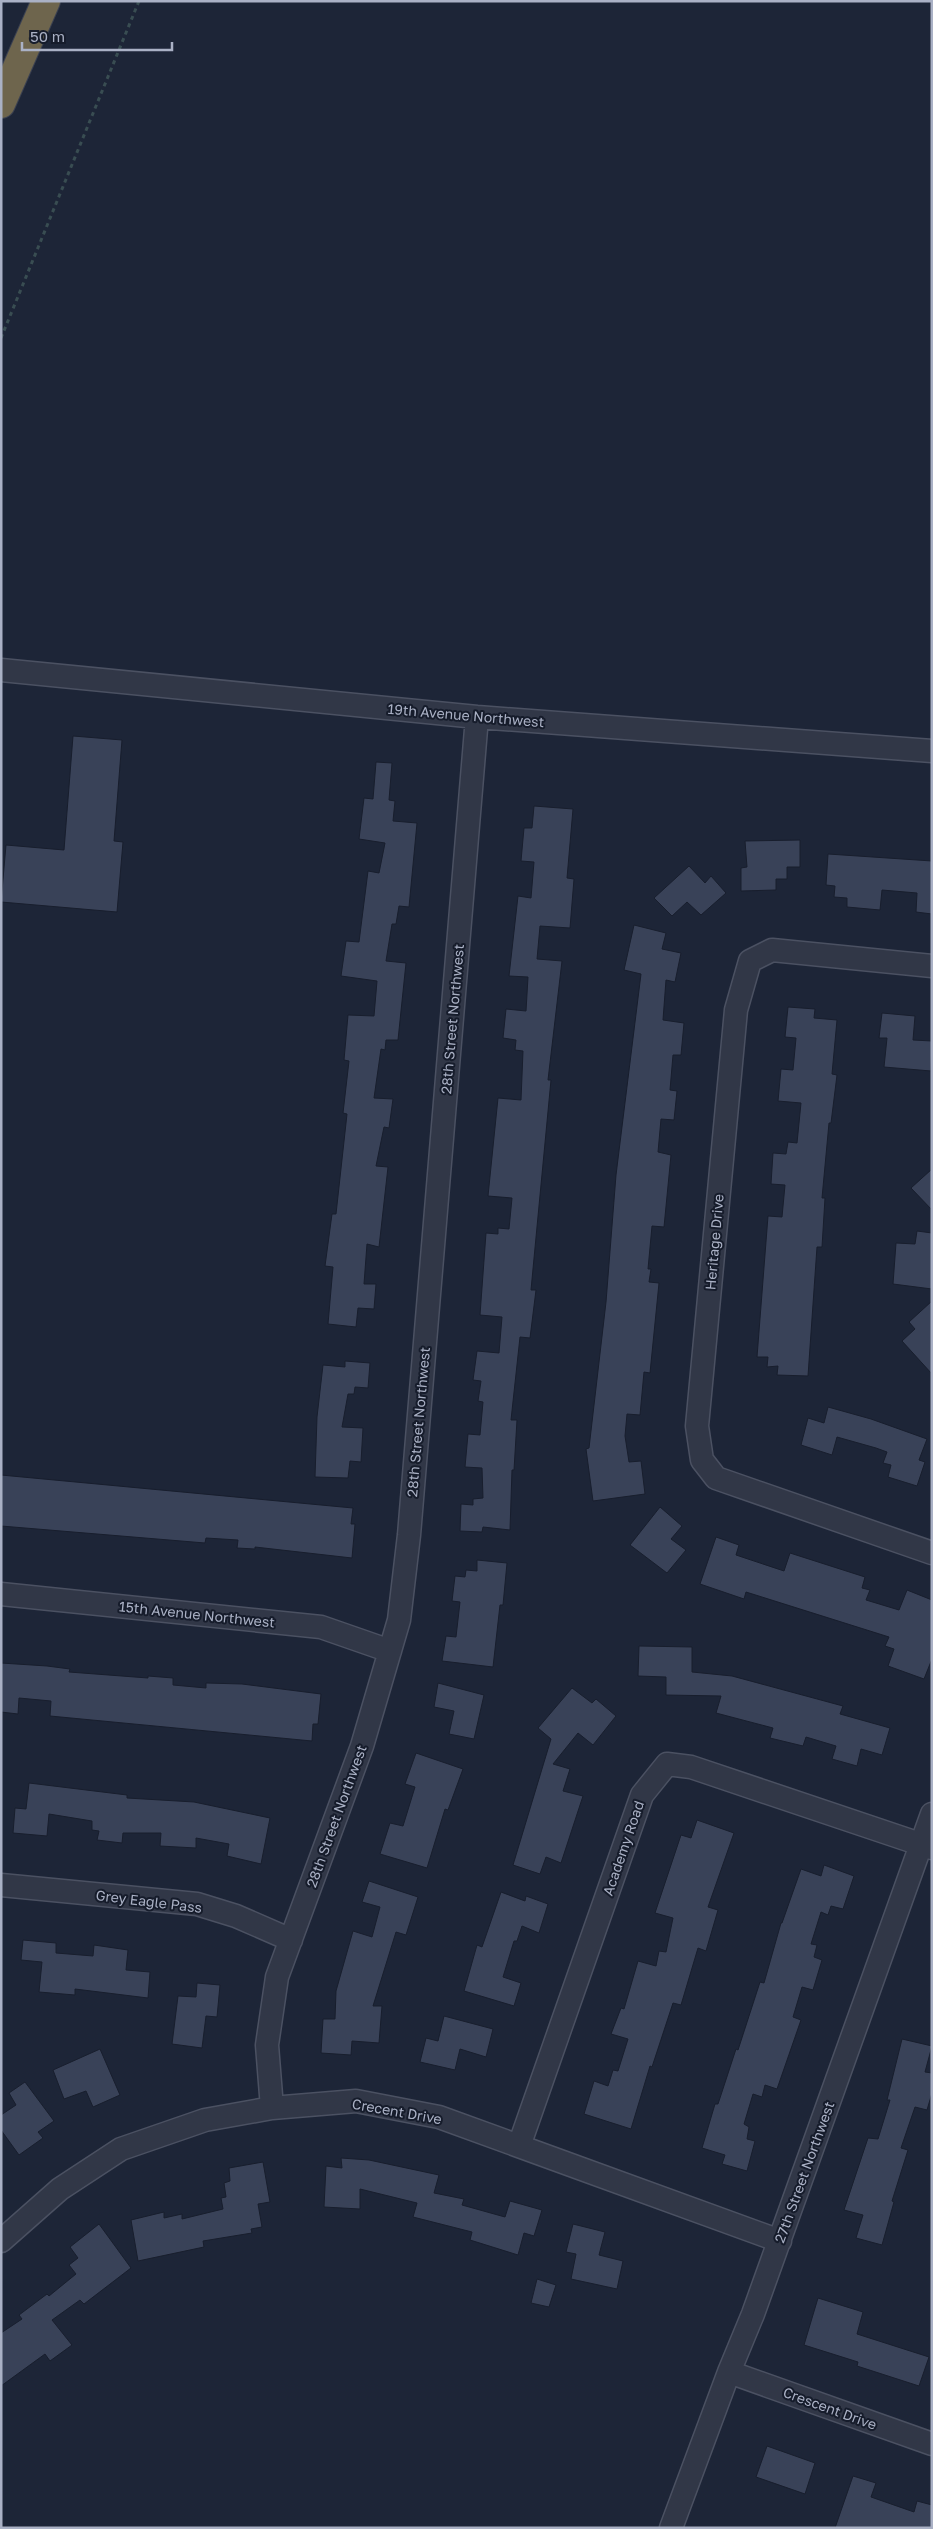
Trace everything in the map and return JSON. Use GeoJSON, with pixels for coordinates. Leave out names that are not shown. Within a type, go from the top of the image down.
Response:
{"type":"FeatureCollection","features":[{"type":"Feature","properties":{"kind":"highway"},"geometry":{"type":"LineString","coordinates":[[1,104],[46,1]]}},
{"type":"Feature","properties":{"kind":"street","name":"19th Avenue Northwest"},"geometry":{"type":"LineString","coordinates":[[1,670],[477,717],[932,750]]}},
{"type":"Feature","properties":{"kind":"street","name":"28th Street Northwest"},"geometry":{"type":"LineString","coordinates":[[272,2108],[267,2044],[277,1977],[362,1746],[399,1620],[408,1535],[477,717]]}},
{"type":"Feature","properties":{"kind":"street","name":"Heritage Drive"},"geometry":{"type":"LineString","coordinates":[[932,966],[772,950],[750,961],[736,1010],[697,1426],[702,1460],[716,1478],[932,1553]]}},
{"type":"Feature","properties":{"kind":"street","name":"15th Avenue Northwest"},"geometry":{"type":"LineString","coordinates":[[1,1594],[321,1627],[390,1651]]}},
{"type":"Feature","properties":{"kind":"street","name":"Academy Road"},"geometry":{"type":"LineString","coordinates":[[519,2146],[642,1795],[667,1764],[691,1767],[926,1846]]}},
{"type":"Feature","properties":{"kind":"street","name":"27th Street Northwest"},"geometry":{"type":"LineString","coordinates":[[671,2528],[729,2372],[754,2314],[926,1846],[932,1814]]}},
{"type":"Feature","properties":{"kind":"street","name":"Grey Eagle Pass"},"geometry":{"type":"LineString","coordinates":[[1,1885],[197,1904],[236,1916],[291,1940]]}},
{"type":"Feature","properties":{"kind":"street","name":"Crecent Drive"},"geometry":{"type":"LineString","coordinates":[[1,2241],[60,2189],[121,2149],[205,2120],[272,2108],[356,2101],[439,2118],[780,2241]]}},
{"type":"Feature","properties":{"kind":"street","name":"Crescent Drive"},"geometry":{"type":"LineString","coordinates":[[729,2372],[932,2444]]}},
{"type":"Feature","properties":{"kind":"path"},"geometry":{"type":"LineString","coordinates":[[1,338],[140,1]]}},
{"type":"Feature","properties":{"kind":"building"},"geometry":{"type":"Polygon","coordinates":[[[73,736],[122,740],[114,841],[123,842],[117,912],[1,902],[6,845],[64,850],[73,736]]]}},
{"type":"Feature","properties":{"kind":"building"},"geometry":{"type":"Polygon","coordinates":[[[376,762],[392,763],[389,800],[395,801],[393,821],[417,823],[409,907],[399,906],[396,924],[392,924],[386,961],[406,963],[398,1040],[386,1040],[385,1050],[381,1049],[374,1098],[393,1099],[389,1128],[384,1127],[376,1166],[388,1167],[379,1247],[367,1244],[364,1284],[376,1284],[374,1309],[358,1308],[356,1327],[328,1324],[333,1267],[325,1266],[332,1214],[336,1214],[347,1114],[343,1113],[349,1061],[344,1060],[348,1015],[374,1016],[377,981],[341,976],[346,941],[359,942],[368,871],[379,873],[385,843],[359,839],[364,798],[373,799],[376,762]]]}},
{"type":"Feature","properties":{"kind":"building"},"geometry":{"type":"Polygon","coordinates":[[[534,806],[573,809],[567,878],[574,879],[570,928],[540,926],[537,959],[562,961],[548,1080],[551,1080],[531,1290],[536,1290],[530,1338],[520,1337],[511,1420],[517,1420],[514,1470],[512,1470],[510,1530],[483,1527],[482,1532],[460,1531],[461,1504],[473,1505],[473,1499],[483,1498],[482,1468],[465,1467],[468,1434],[480,1435],[483,1402],[478,1401],[481,1381],[473,1380],[477,1351],[499,1353],[502,1317],[480,1315],[486,1233],[498,1234],[498,1228],[509,1229],[512,1198],[488,1196],[498,1098],[521,1100],[523,1051],[515,1050],[516,1040],[503,1038],[506,1009],[526,1011],[528,977],[509,976],[518,896],[531,898],[534,862],[521,861],[524,828],[532,828],[534,806]]]}},
{"type":"Feature","properties":{"kind":"building"},"geometry":{"type":"Polygon","coordinates":[[[800,840],[800,867],[787,867],[787,879],[776,879],[776,890],[741,891],[741,868],[747,867],[745,841],[800,840]]]}},
{"type":"Feature","properties":{"kind":"building"},"geometry":{"type":"Polygon","coordinates":[[[828,854],[932,861],[932,914],[916,912],[917,893],[882,890],[880,910],[847,907],[847,898],[834,897],[835,886],[826,885],[828,854]]]}},
{"type":"Feature","properties":{"kind":"building"},"geometry":{"type":"Polygon","coordinates":[[[689,866],[705,883],[711,876],[726,893],[701,915],[687,902],[672,916],[654,898],[689,866]]]}},
{"type":"Feature","properties":{"kind":"building"},"geometry":{"type":"Polygon","coordinates":[[[634,925],[666,933],[662,949],[681,953],[675,982],[666,980],[663,1020],[684,1023],[681,1055],[673,1055],[670,1090],[677,1091],[674,1120],[661,1119],[658,1152],[671,1155],[664,1227],[652,1226],[648,1269],[651,1269],[649,1282],[659,1283],[650,1373],[644,1372],[640,1415],[627,1414],[625,1436],[629,1462],[641,1461],[645,1494],[593,1501],[586,1449],[589,1448],[606,1302],[616,1175],[641,974],[624,970],[634,925]]]}},
{"type":"Feature","properties":{"kind":"building"},"geometry":{"type":"Polygon","coordinates":[[[788,1007],[815,1009],[814,1018],[837,1020],[832,1074],[837,1075],[831,1123],[829,1123],[822,1198],[825,1198],[822,1247],[817,1247],[808,1376],[777,1375],[778,1366],[767,1367],[768,1357],[757,1357],[768,1216],[782,1217],[785,1185],[771,1184],[773,1153],[786,1154],[788,1142],[797,1143],[801,1103],[778,1101],[781,1069],[793,1070],[796,1038],[785,1037],[788,1007]]]}},
{"type":"Feature","properties":{"kind":"building"},"geometry":{"type":"Polygon","coordinates":[[[882,1013],[915,1016],[913,1040],[932,1041],[931,1071],[884,1067],[887,1038],[879,1038],[882,1013]]]}},
{"type":"Feature","properties":{"kind":"building"},"geometry":{"type":"Polygon","coordinates":[[[932,1169],[932,1210],[911,1188],[932,1169]]]}},
{"type":"Feature","properties":{"kind":"building"},"geometry":{"type":"Polygon","coordinates":[[[917,1231],[932,1233],[932,1289],[893,1284],[896,1243],[915,1244],[917,1231]]]}},
{"type":"Feature","properties":{"kind":"building"},"geometry":{"type":"Polygon","coordinates":[[[932,1301],[932,1374],[902,1341],[915,1329],[909,1322],[932,1301]]]}},
{"type":"Feature","properties":{"kind":"building"},"geometry":{"type":"Polygon","coordinates":[[[345,1361],[370,1363],[368,1388],[355,1387],[354,1394],[348,1394],[342,1427],[363,1428],[361,1462],[350,1461],[348,1478],[315,1477],[317,1417],[323,1365],[345,1367],[345,1361]]]}},
{"type":"Feature","properties":{"kind":"building"},"geometry":{"type":"Polygon","coordinates":[[[828,1407],[871,1419],[927,1439],[919,1460],[925,1462],[917,1486],[888,1477],[891,1465],[883,1463],[887,1452],[876,1448],[837,1437],[832,1455],[801,1445],[808,1418],[824,1423],[828,1407]]]}},
{"type":"Feature","properties":{"kind":"building"},"geometry":{"type":"Polygon","coordinates":[[[1,1475],[353,1508],[351,1524],[355,1524],[352,1558],[255,1547],[255,1549],[237,1548],[238,1540],[206,1538],[205,1543],[1,1526],[1,1475]]]}},
{"type":"Feature","properties":{"kind":"building"},"geometry":{"type":"Polygon","coordinates":[[[660,1507],[682,1526],[671,1539],[686,1550],[667,1573],[630,1545],[660,1507]]]}},
{"type":"Feature","properties":{"kind":"building"},"geometry":{"type":"Polygon","coordinates":[[[716,1537],[739,1545],[736,1555],[784,1571],[790,1553],[865,1577],[862,1588],[870,1590],[866,1600],[899,1610],[907,1590],[932,1600],[932,1659],[924,1679],[888,1666],[894,1649],[885,1646],[889,1637],[746,1592],[744,1599],[700,1584],[716,1537]]]}},
{"type":"Feature","properties":{"kind":"building"},"geometry":{"type":"Polygon","coordinates":[[[477,1560],[507,1563],[503,1605],[500,1605],[493,1667],[442,1661],[446,1636],[456,1637],[460,1602],[452,1601],[455,1576],[465,1577],[466,1570],[477,1571],[477,1560]]]}},
{"type":"Feature","properties":{"kind":"building"},"geometry":{"type":"Polygon","coordinates":[[[639,1646],[692,1647],[692,1672],[732,1676],[843,1706],[840,1714],[890,1728],[882,1755],[861,1749],[857,1766],[832,1759],[836,1746],[806,1737],[803,1746],[770,1738],[773,1728],[716,1713],[721,1696],[666,1695],[666,1677],[638,1676],[639,1646]]]}},
{"type":"Feature","properties":{"kind":"building"},"geometry":{"type":"Polygon","coordinates":[[[1,1663],[70,1669],[69,1672],[173,1678],[173,1685],[206,1688],[206,1683],[242,1684],[321,1694],[318,1724],[313,1724],[312,1741],[50,1716],[51,1701],[19,1698],[18,1714],[1,1712],[1,1663]]]}},
{"type":"Feature","properties":{"kind":"building"},"geometry":{"type":"Polygon","coordinates":[[[438,1683],[484,1695],[474,1739],[449,1734],[454,1711],[434,1707],[438,1683]]]}},
{"type":"Feature","properties":{"kind":"building"},"geometry":{"type":"Polygon","coordinates":[[[572,1688],[592,1703],[596,1699],[616,1716],[593,1745],[578,1733],[553,1764],[570,1769],[563,1791],[583,1796],[561,1863],[546,1857],[540,1874],[513,1865],[551,1739],[538,1728],[572,1688]]]}},
{"type":"Feature","properties":{"kind":"building"},"geometry":{"type":"Polygon","coordinates":[[[416,1753],[463,1769],[448,1810],[445,1809],[427,1868],[380,1854],[390,1823],[403,1826],[415,1787],[405,1784],[416,1753]]]}},
{"type":"Feature","properties":{"kind":"building"},"geometry":{"type":"Polygon","coordinates":[[[29,1783],[127,1795],[127,1798],[194,1802],[270,1818],[261,1864],[227,1856],[229,1844],[196,1838],[196,1848],[160,1846],[161,1833],[123,1833],[122,1843],[97,1840],[99,1831],[92,1830],[92,1821],[49,1814],[47,1836],[13,1833],[15,1808],[26,1809],[29,1783]]]}},
{"type":"Feature","properties":{"kind":"building"},"geometry":{"type":"Polygon","coordinates":[[[697,1820],[734,1833],[708,1907],[718,1910],[706,1951],[698,1948],[681,2005],[673,2003],[652,2067],[650,2066],[631,2129],[584,2114],[594,2081],[608,2086],[613,2070],[618,2071],[628,2039],[611,2034],[621,2008],[624,2009],[638,1961],[656,1966],[659,1951],[666,1952],[673,1918],[655,1913],[681,1835],[691,1838],[697,1820]]]}},
{"type":"Feature","properties":{"kind":"building"},"geometry":{"type":"Polygon","coordinates":[[[824,1865],[854,1876],[843,1909],[831,1906],[828,1915],[821,1912],[811,1944],[817,1945],[814,1957],[822,1960],[813,1990],[802,1987],[793,2017],[801,2020],[777,2089],[765,2085],[762,2097],[753,2094],[744,2124],[749,2127],[747,2139],[755,2141],[747,2171],[722,2164],[725,2155],[702,2148],[715,2104],[718,2104],[736,2049],[738,2050],[760,1982],[764,1983],[781,1923],[801,1869],[821,1876],[824,1865]]]}},
{"type":"Feature","properties":{"kind":"building"},"geometry":{"type":"Polygon","coordinates":[[[369,1881],[418,1897],[406,1935],[396,1932],[373,2006],[382,2006],[379,2043],[352,2041],[351,2055],[321,2053],[323,2019],[335,2019],[336,1991],[353,1931],[372,1937],[380,1907],[362,1902],[369,1881]]]}},
{"type":"Feature","properties":{"kind":"building"},"geometry":{"type":"Polygon","coordinates":[[[501,1892],[525,1901],[526,1896],[548,1904],[539,1933],[522,1926],[517,1941],[514,1941],[503,1977],[521,1983],[514,2006],[464,1991],[477,1945],[482,1947],[501,1892]]]}},
{"type":"Feature","properties":{"kind":"building"},"geometry":{"type":"Polygon","coordinates":[[[23,1940],[56,1943],[56,1953],[93,1956],[94,1945],[128,1950],[126,1970],[150,1972],[148,1998],[75,1989],[75,1995],[39,1992],[42,1962],[21,1960],[23,1940]]]}},
{"type":"Feature","properties":{"kind":"building"},"geometry":{"type":"Polygon","coordinates":[[[197,1983],[220,1985],[217,2017],[206,2016],[202,2048],[172,2044],[178,1996],[196,1997],[197,1983]]]}},
{"type":"Feature","properties":{"kind":"building"},"geometry":{"type":"Polygon","coordinates":[[[444,2016],[493,2029],[486,2057],[460,2049],[455,2070],[420,2062],[426,2038],[438,2041],[444,2016]]]}},
{"type":"Feature","properties":{"kind":"building"},"geometry":{"type":"Polygon","coordinates":[[[902,2039],[932,2046],[925,2072],[932,2073],[932,2093],[927,2110],[915,2107],[901,2148],[908,2150],[892,2201],[894,2202],[882,2245],[856,2238],[863,2215],[844,2210],[868,2138],[878,2139],[890,2100],[887,2100],[902,2039]]]}},
{"type":"Feature","properties":{"kind":"building"},"geometry":{"type":"Polygon","coordinates":[[[100,2049],[120,2095],[93,2107],[86,2091],[64,2099],[53,2070],[100,2049]]]}},
{"type":"Feature","properties":{"kind":"building"},"geometry":{"type":"Polygon","coordinates":[[[25,2082],[54,2121],[38,2132],[43,2138],[19,2155],[1,2130],[1,2115],[16,2105],[9,2093],[25,2082]]]}},
{"type":"Feature","properties":{"kind":"building"},"geometry":{"type":"Polygon","coordinates":[[[341,2158],[369,2160],[439,2175],[434,2193],[464,2199],[462,2205],[505,2217],[510,2201],[542,2210],[534,2236],[524,2233],[518,2255],[470,2240],[472,2232],[413,2217],[417,2203],[360,2189],[360,2209],[324,2207],[326,2166],[342,2168],[341,2158]]]}},
{"type":"Feature","properties":{"kind":"building"},"geometry":{"type":"Polygon","coordinates":[[[263,2162],[270,2202],[258,2204],[262,2227],[251,2229],[252,2233],[203,2241],[204,2247],[138,2261],[131,2220],[164,2212],[164,2218],[182,2214],[182,2219],[223,2209],[221,2198],[226,2197],[224,2183],[230,2181],[229,2168],[263,2162]]]}},
{"type":"Feature","properties":{"kind":"building"},"geometry":{"type":"Polygon","coordinates":[[[99,2224],[131,2268],[84,2304],[80,2300],[52,2320],[72,2345],[50,2361],[45,2354],[1,2386],[1,2333],[22,2319],[19,2315],[47,2294],[49,2296],[76,2274],[69,2265],[78,2258],[70,2247],[99,2224]]]}},
{"type":"Feature","properties":{"kind":"building"},"geometry":{"type":"Polygon","coordinates":[[[573,2224],[605,2232],[599,2255],[623,2261],[617,2289],[571,2279],[576,2254],[566,2252],[573,2224]]]}},
{"type":"Feature","properties":{"kind":"building"},"geometry":{"type":"Polygon","coordinates":[[[537,2279],[556,2285],[549,2307],[531,2303],[537,2279]]]}},
{"type":"Feature","properties":{"kind":"building"},"geometry":{"type":"Polygon","coordinates":[[[818,2298],[863,2312],[857,2334],[929,2357],[919,2386],[857,2366],[858,2362],[804,2345],[818,2298]]]}},
{"type":"Feature","properties":{"kind":"building"},"geometry":{"type":"Polygon","coordinates":[[[767,2446],[815,2463],[805,2494],[756,2477],[767,2446]]]}},
{"type":"Feature","properties":{"kind":"building"},"geometry":{"type":"Polygon","coordinates":[[[853,2476],[876,2483],[871,2497],[914,2512],[917,2501],[932,2505],[932,2528],[835,2528],[853,2476]]]}}]}
